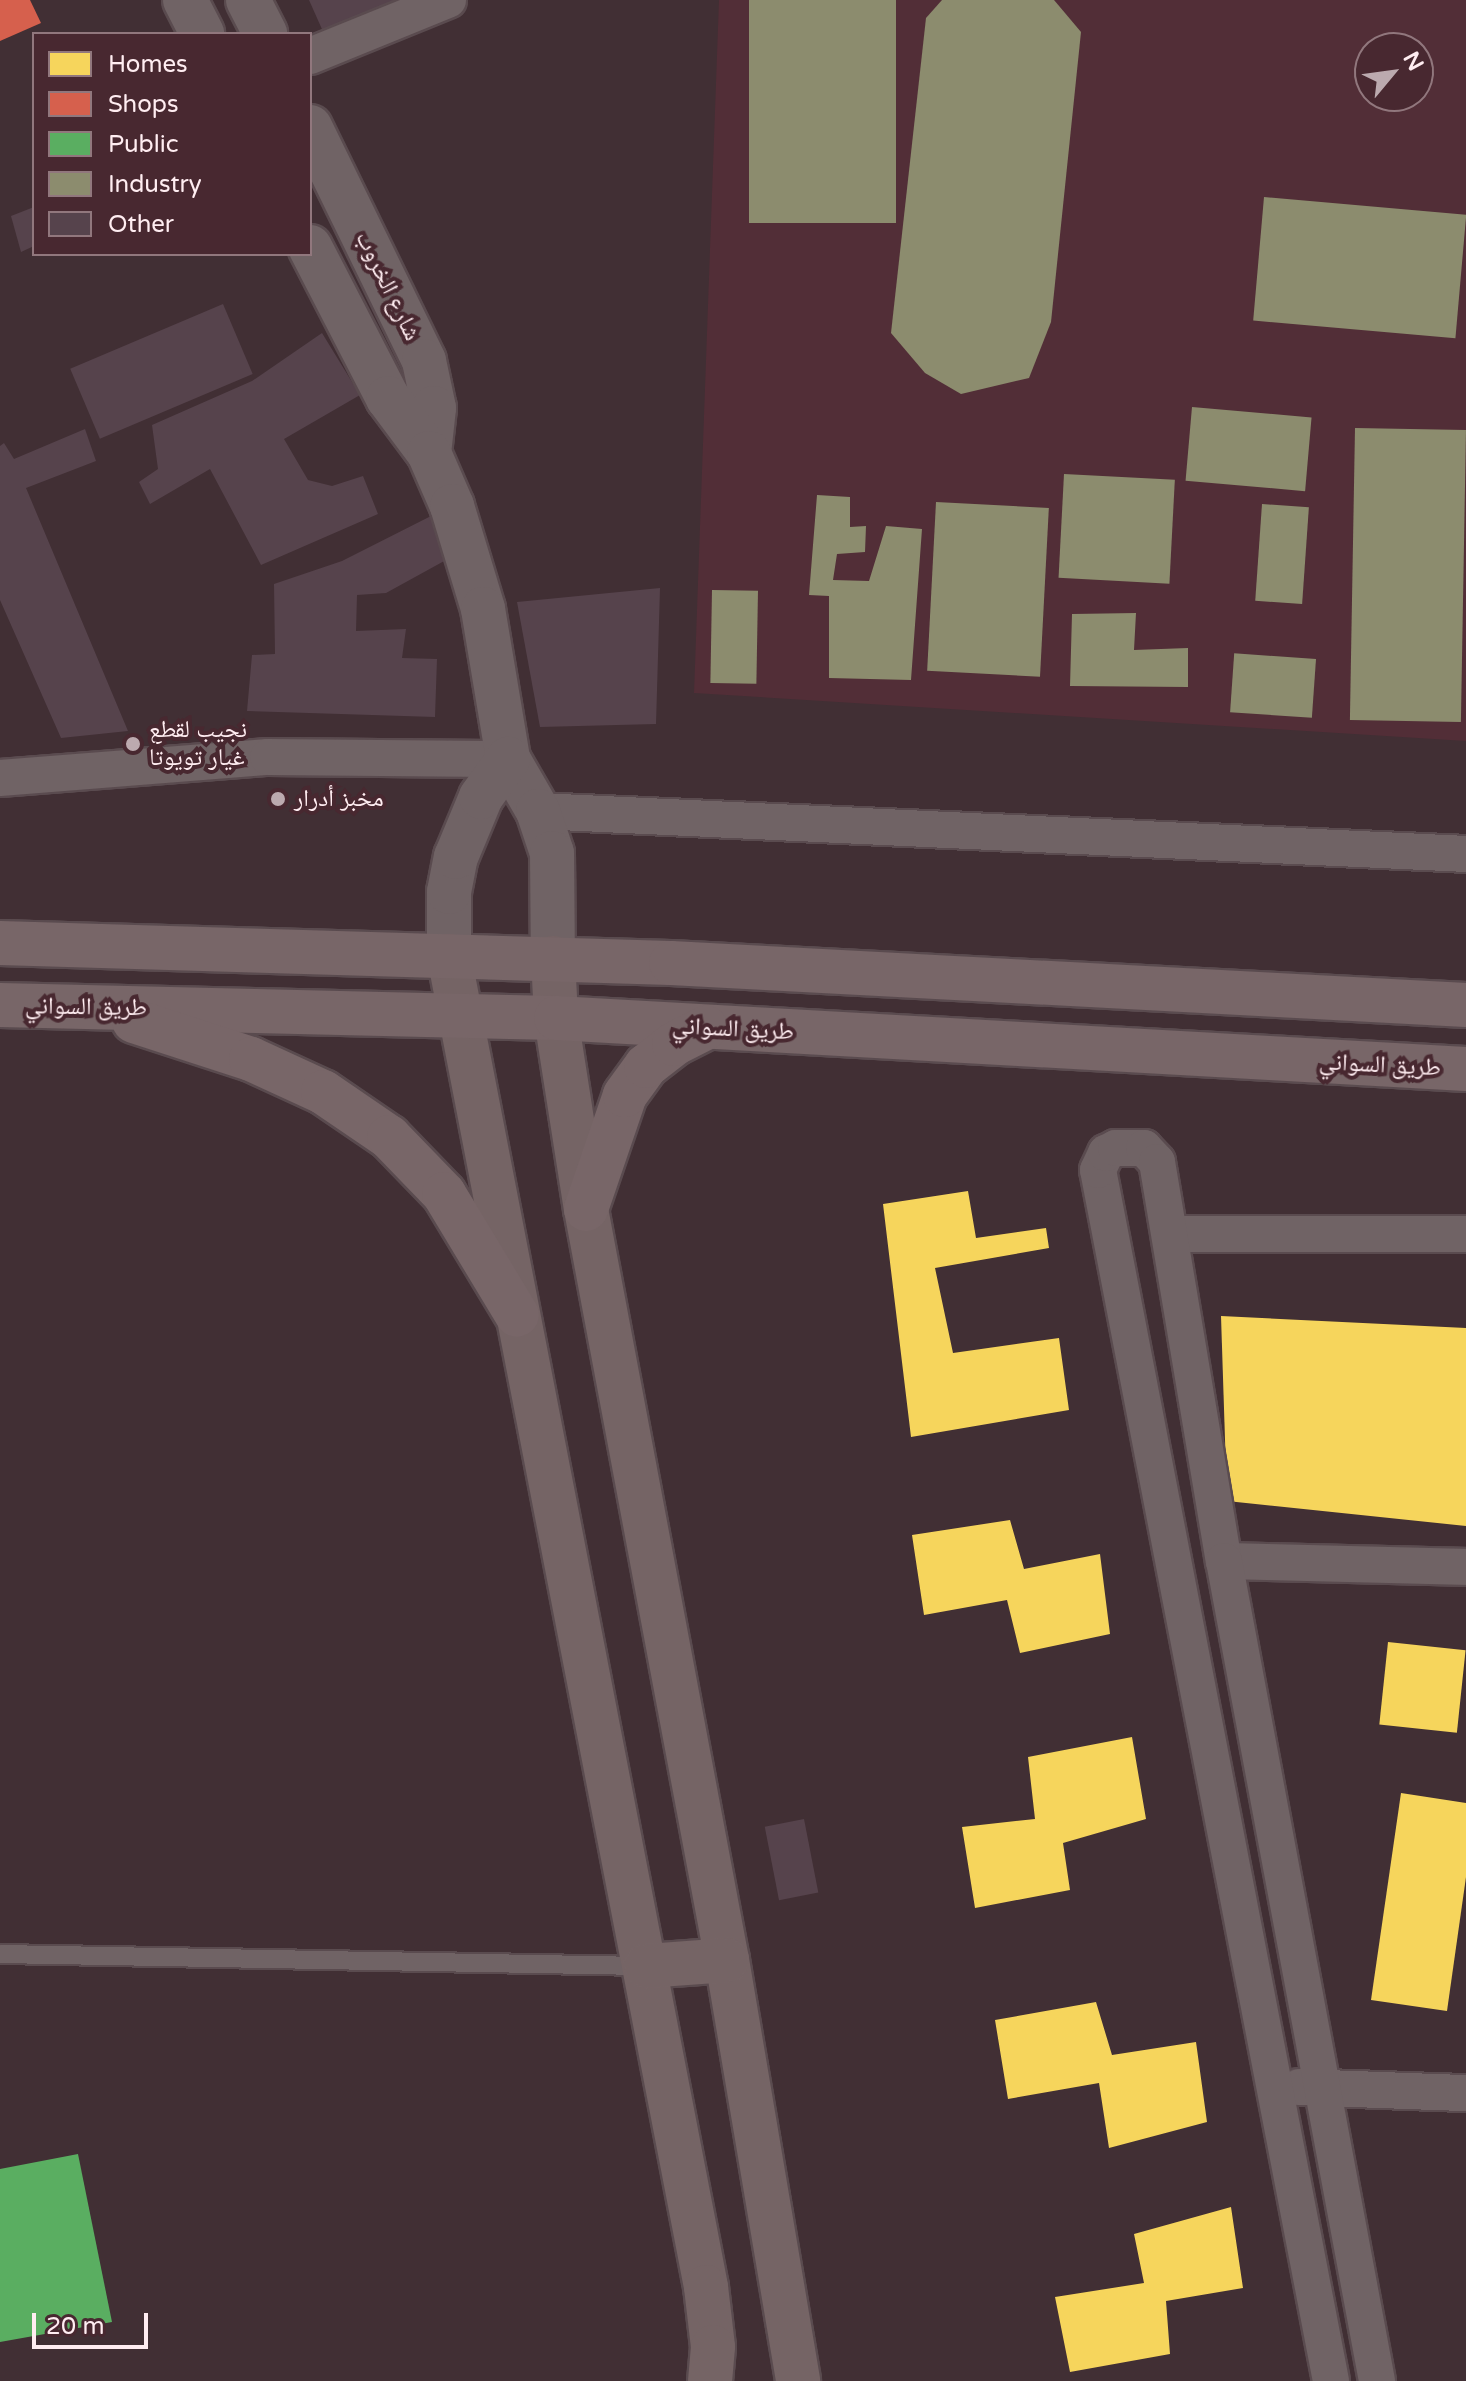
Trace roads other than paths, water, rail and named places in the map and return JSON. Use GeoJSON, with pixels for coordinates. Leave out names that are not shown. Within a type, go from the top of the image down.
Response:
{"type":"FeatureCollection","features":[{"type":"Feature","properties":{"kind":"highway"},"geometry":{"type":"LineString","coordinates":[[0,943],[553,958],[1466,1005]]}},
{"type":"Feature","properties":{"kind":"highway","name":"طريق السواني"},"geometry":{"type":"LineString","coordinates":[[0,1005],[556,1018],[1466,1069]]}},
{"type":"Feature","properties":{"kind":"highway"},"geometry":{"type":"LineString","coordinates":[[82,1006],[251,1059],[323,1092],[389,1137],[444,1194],[517,1315]]}},
{"type":"Feature","properties":{"kind":"highway"},"geometry":{"type":"LineString","coordinates":[[586,1209],[625,1095],[646,1066],[674,1044],[706,1028]]}},
{"type":"Feature","properties":{"kind":"main road"},"geometry":{"type":"LineString","coordinates":[[185,0],[201,32]]}},
{"type":"Feature","properties":{"kind":"main road"},"geometry":{"type":"LineString","coordinates":[[248,0],[264,32]]}},
{"type":"Feature","properties":{"kind":"main road","name":"شارع الخروب"},"geometry":{"type":"LineString","coordinates":[[312,131],[429,372],[435,420],[429,453]]}},
{"type":"Feature","properties":{"kind":"main road"},"geometry":{"type":"LineString","coordinates":[[312,251],[388,398],[429,453],[452,506],[483,609],[508,759],[538,811],[555,876],[553,958],[556,1018],[586,1209],[727,1960],[798,2381]]}},
{"type":"Feature","properties":{"kind":"main road"},"geometry":{"type":"LineString","coordinates":[[508,759],[481,797],[456,857],[449,892],[449,956],[457,1015],[646,1966],[711,2317],[710,2381]]}},
{"type":"Feature","properties":{"kind":"main road"},"geometry":{"type":"LineString","coordinates":[[646,1966],[727,1960]]}},
{"type":"Feature","properties":{"kind":"street"},"geometry":{"type":"LineString","coordinates":[[312,55],[448,0]]}},
{"type":"Feature","properties":{"kind":"street"},"geometry":{"type":"LineString","coordinates":[[0,778],[268,757],[508,759]]}},
{"type":"Feature","properties":{"kind":"street"},"geometry":{"type":"LineString","coordinates":[[538,811],[1466,854]]}},
{"type":"Feature","properties":{"kind":"street"},"geometry":{"type":"LineString","coordinates":[[1331,2381],[1277,2087],[1098,1170],[1106,1153],[1135,1145],[1152,1154],[1171,1234],[1224,1561],[1377,2381]]}},
{"type":"Feature","properties":{"kind":"street"},"geometry":{"type":"LineString","coordinates":[[1171,1234],[1466,1234]]}},
{"type":"Feature","properties":{"kind":"street"},"geometry":{"type":"LineString","coordinates":[[1224,1561],[1466,1567]]}},
{"type":"Feature","properties":{"kind":"street"},"geometry":{"type":"LineString","coordinates":[[1277,2087],[1466,2093]]}},
{"type":"Feature","properties":{"kind":"lane"},"geometry":{"type":"LineString","coordinates":[[0,1954],[646,1966]]}},
{"type":"Feature","properties":{"kind":"place","name":"نجيب لقطع غيار تويوتا"},"geometry":{"type":"Point","coordinates":[133,744]}},
{"type":"Feature","properties":{"kind":"place","name":"مخبز أدرار"},"geometry":{"type":"Point","coordinates":[278,799]}}]}
